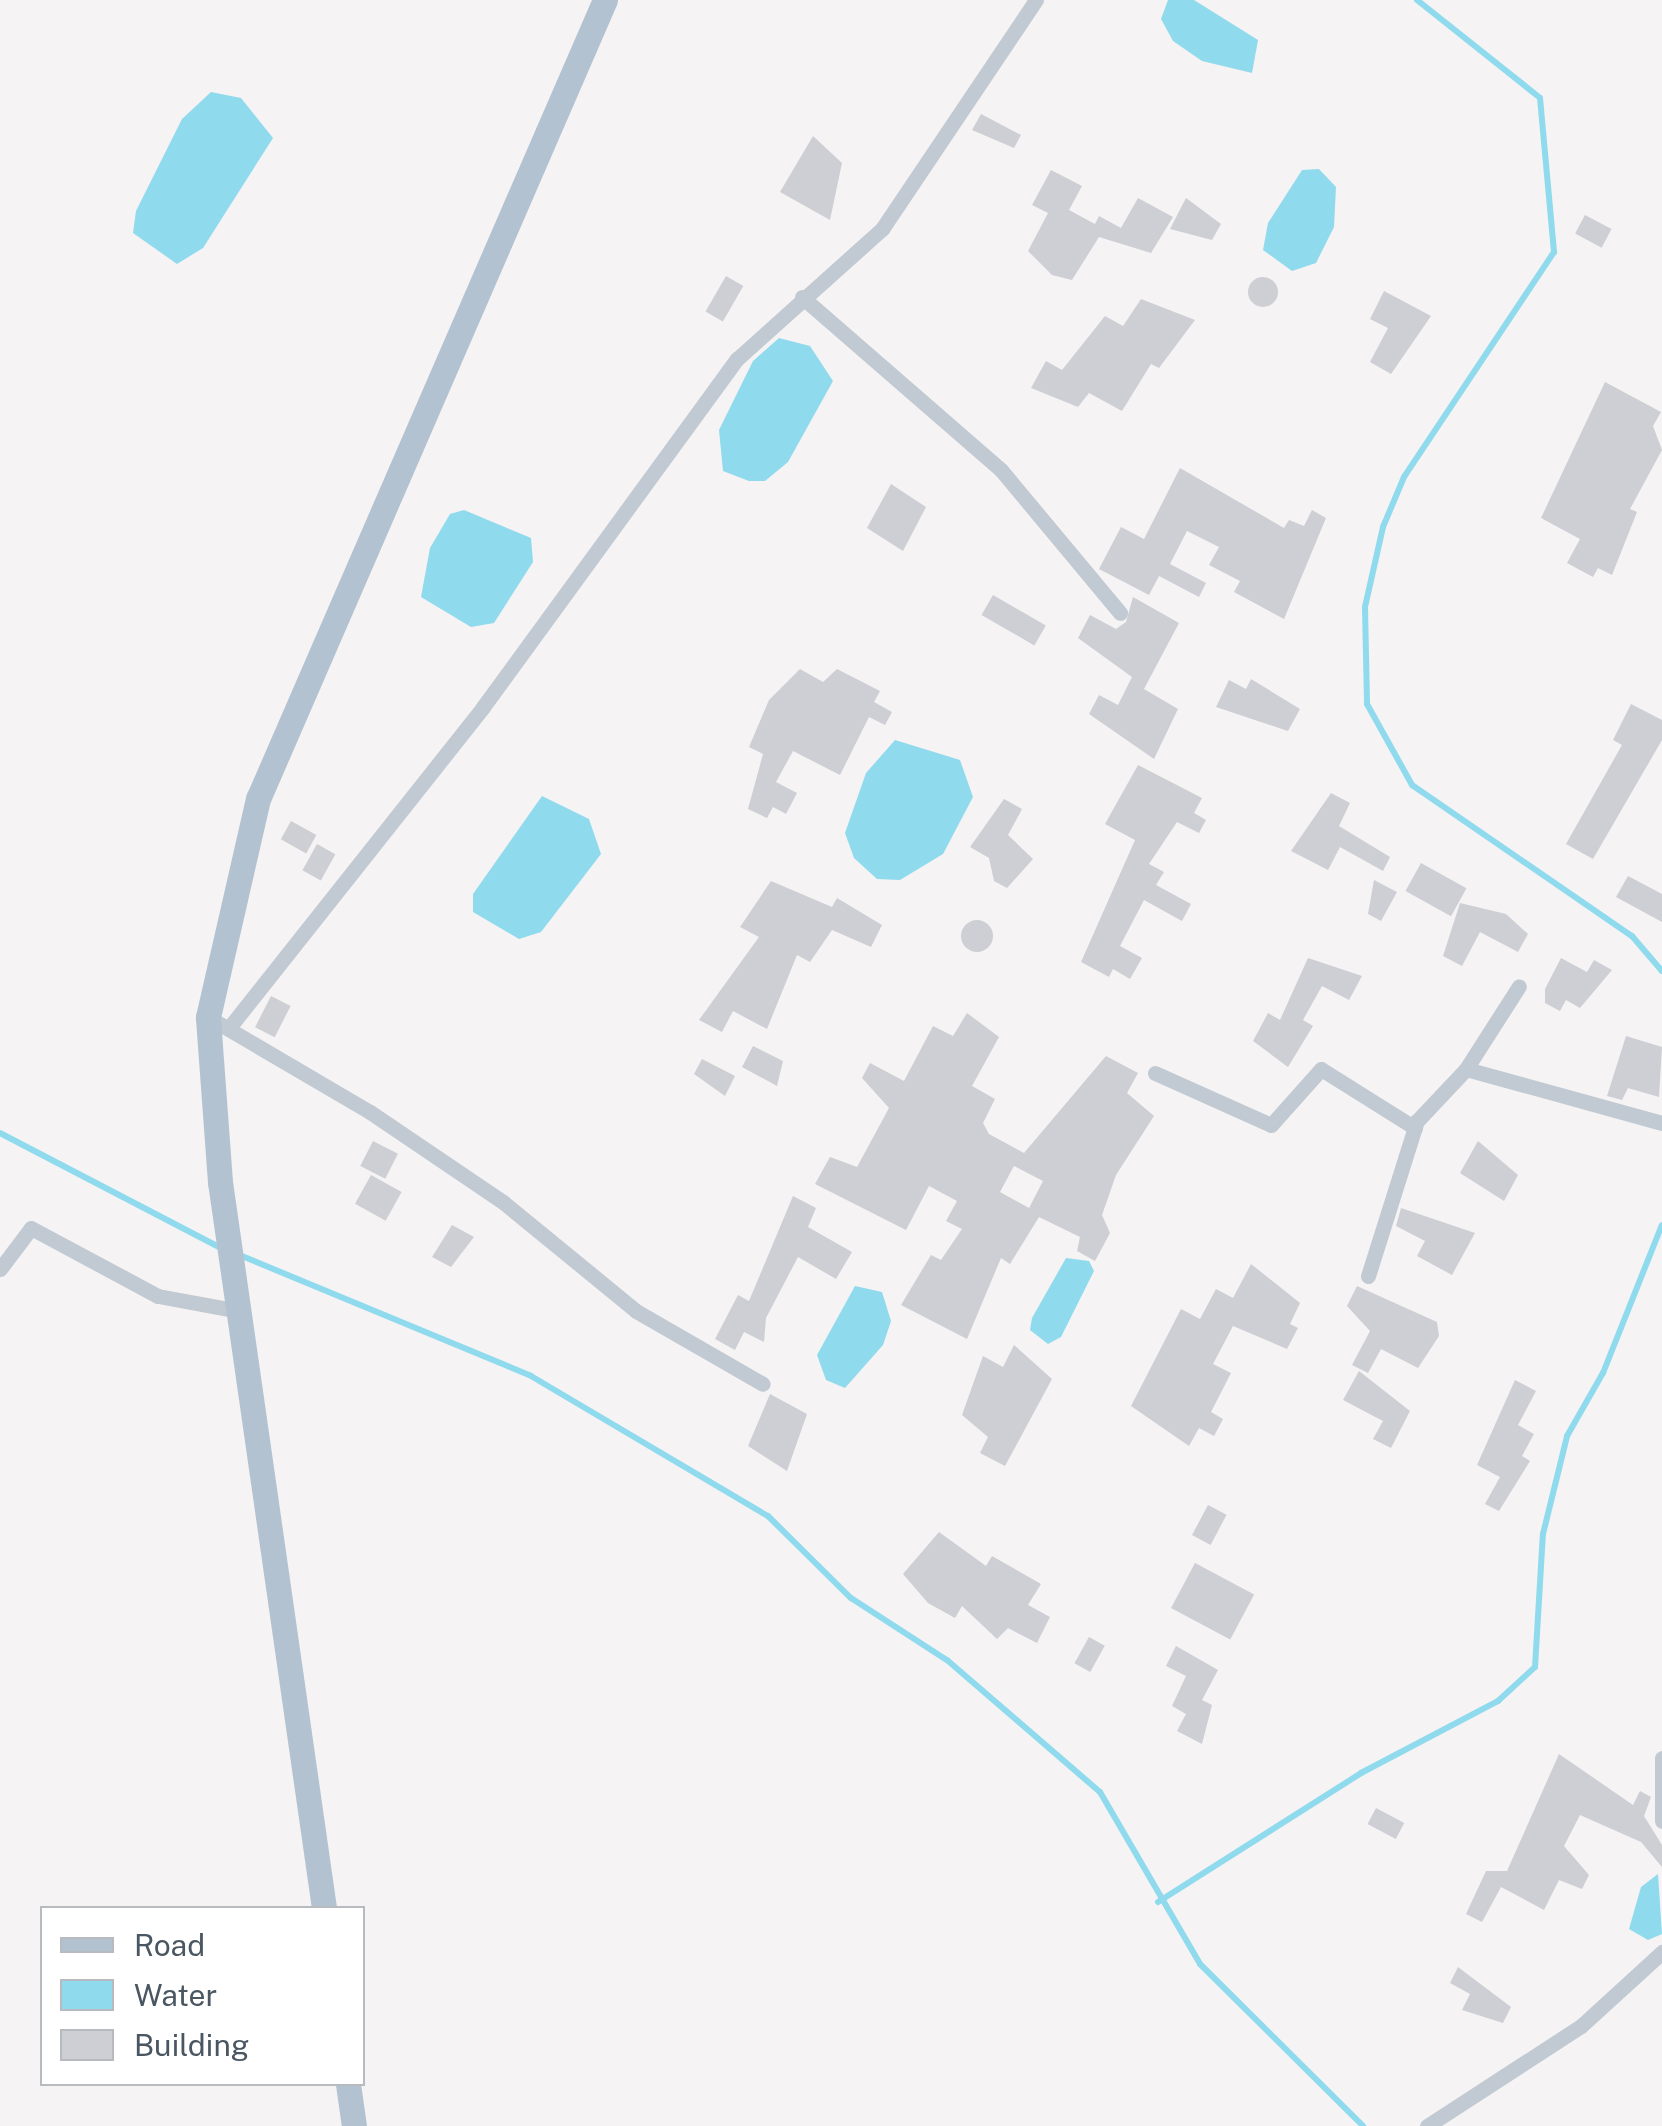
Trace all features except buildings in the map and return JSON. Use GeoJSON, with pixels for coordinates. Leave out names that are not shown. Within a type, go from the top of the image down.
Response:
{"type":"FeatureCollection","features":[{"type":"Feature","properties":{"kind":"main road"},"geometry":{"type":"LineString","coordinates":[[324,1906],[225,1216],[220,1021],[258,799],[605,0]]}},
{"type":"Feature","properties":{"kind":"main road"},"geometry":{"type":"LineString","coordinates":[[348,2086],[354,2126]]}},
{"type":"Feature","properties":{"kind":"street"},"geometry":{"type":"LineString","coordinates":[[763,1384],[636,1311],[503,1202],[220,1021],[483,707],[737,359],[882,229],[1036,0]]}},
{"type":"Feature","properties":{"kind":"street"},"geometry":{"type":"LineString","coordinates":[[802,298],[1002,470],[1120,613]]}},
{"type":"Feature","properties":{"kind":"street"},"geometry":{"type":"LineString","coordinates":[[1368,1276],[1414,1128],[1466,1069],[1519,986]]}},
{"type":"Feature","properties":{"kind":"street"},"geometry":{"type":"LineString","coordinates":[[1155,1073],[1271,1125],[1321,1069],[1414,1128]]}},
{"type":"Feature","properties":{"kind":"street"},"geometry":{"type":"LineString","coordinates":[[1466,1069],[1658,1122]]}},
{"type":"Feature","properties":{"kind":"street"},"geometry":{"type":"LineString","coordinates":[[0,1269],[31,1228],[158,1296],[239,1311]]}},
{"type":"Feature","properties":{"kind":"street"},"geometry":{"type":"LineString","coordinates":[[1662,1758],[1662,1821]]}},
{"type":"Feature","properties":{"kind":"street"},"geometry":{"type":"LineString","coordinates":[[1428,2126],[1580,2026],[1662,1952]]}},
{"type":"Feature","properties":{"kind":"water"},"geometry":{"type":"Polygon","coordinates":[[[1168,0],[1194,0],[1258,40],[1252,73],[1202,61],[1173,41],[1161,19],[1168,0]]]}},
{"type":"Feature","properties":{"kind":"water"},"geometry":{"type":"Polygon","coordinates":[[[211,92],[241,98],[273,138],[203,248],[177,264],[133,233],[136,211],[182,119],[211,92]]]}},
{"type":"Feature","properties":{"kind":"water"},"geometry":{"type":"Polygon","coordinates":[[[1319,169],[1336,187],[1334,227],[1316,263],[1292,271],[1263,250],[1268,223],[1302,170],[1319,169]]]}},
{"type":"Feature","properties":{"kind":"water"},"geometry":{"type":"Polygon","coordinates":[[[779,338],[810,346],[833,381],[788,462],[765,481],[749,481],[723,471],[719,430],[753,361],[779,338]]]}},
{"type":"Feature","properties":{"kind":"water"},"geometry":{"type":"Polygon","coordinates":[[[464,510],[531,538],[533,562],[494,623],[471,627],[421,597],[430,548],[450,514],[464,510]]]}},
{"type":"Feature","properties":{"kind":"water"},"geometry":{"type":"Polygon","coordinates":[[[895,740],[960,760],[973,797],[943,854],[900,880],[877,879],[854,858],[845,833],[866,773],[895,740]]]}},
{"type":"Feature","properties":{"kind":"water"},"geometry":{"type":"Polygon","coordinates":[[[542,796],[589,819],[601,854],[541,932],[519,939],[473,912],[473,894],[542,796]]]}},
{"type":"Feature","properties":{"kind":"water"},"geometry":{"type":"Polygon","coordinates":[[[1066,1258],[1089,1261],[1094,1271],[1061,1337],[1048,1344],[1030,1330],[1032,1318],[1066,1258]]]}},
{"type":"Feature","properties":{"kind":"water"},"geometry":{"type":"Polygon","coordinates":[[[855,1286],[882,1292],[891,1321],[883,1345],[845,1388],[826,1380],[817,1355],[855,1286]]]}},
{"type":"Feature","properties":{"kind":"water"},"geometry":{"type":"Polygon","coordinates":[[[1658,1874],[1662,1934],[1648,1940],[1629,1929],[1641,1887],[1658,1874]]]}},
{"type":"Feature","properties":{"kind":"waterway"},"geometry":{"type":"LineString","coordinates":[[1417,0],[1540,98],[1554,252],[1404,477],[1383,527],[1365,607],[1367,704],[1412,785],[1632,936],[1662,971]]}},
{"type":"Feature","properties":{"kind":"waterway"},"geometry":{"type":"LineString","coordinates":[[0,1133],[221,1248]]}},
{"type":"Feature","properties":{"kind":"waterway"},"geometry":{"type":"LineString","coordinates":[[1158,1902],[1361,1773],[1498,1701],[1535,1667],[1543,1534],[1567,1436],[1603,1373],[1662,1225]]}},
{"type":"Feature","properties":{"kind":"waterway"},"geometry":{"type":"LineString","coordinates":[[237,1254],[531,1376],[768,1516],[851,1598],[947,1660],[1100,1792],[1200,1964],[1363,2126]]}}]}
